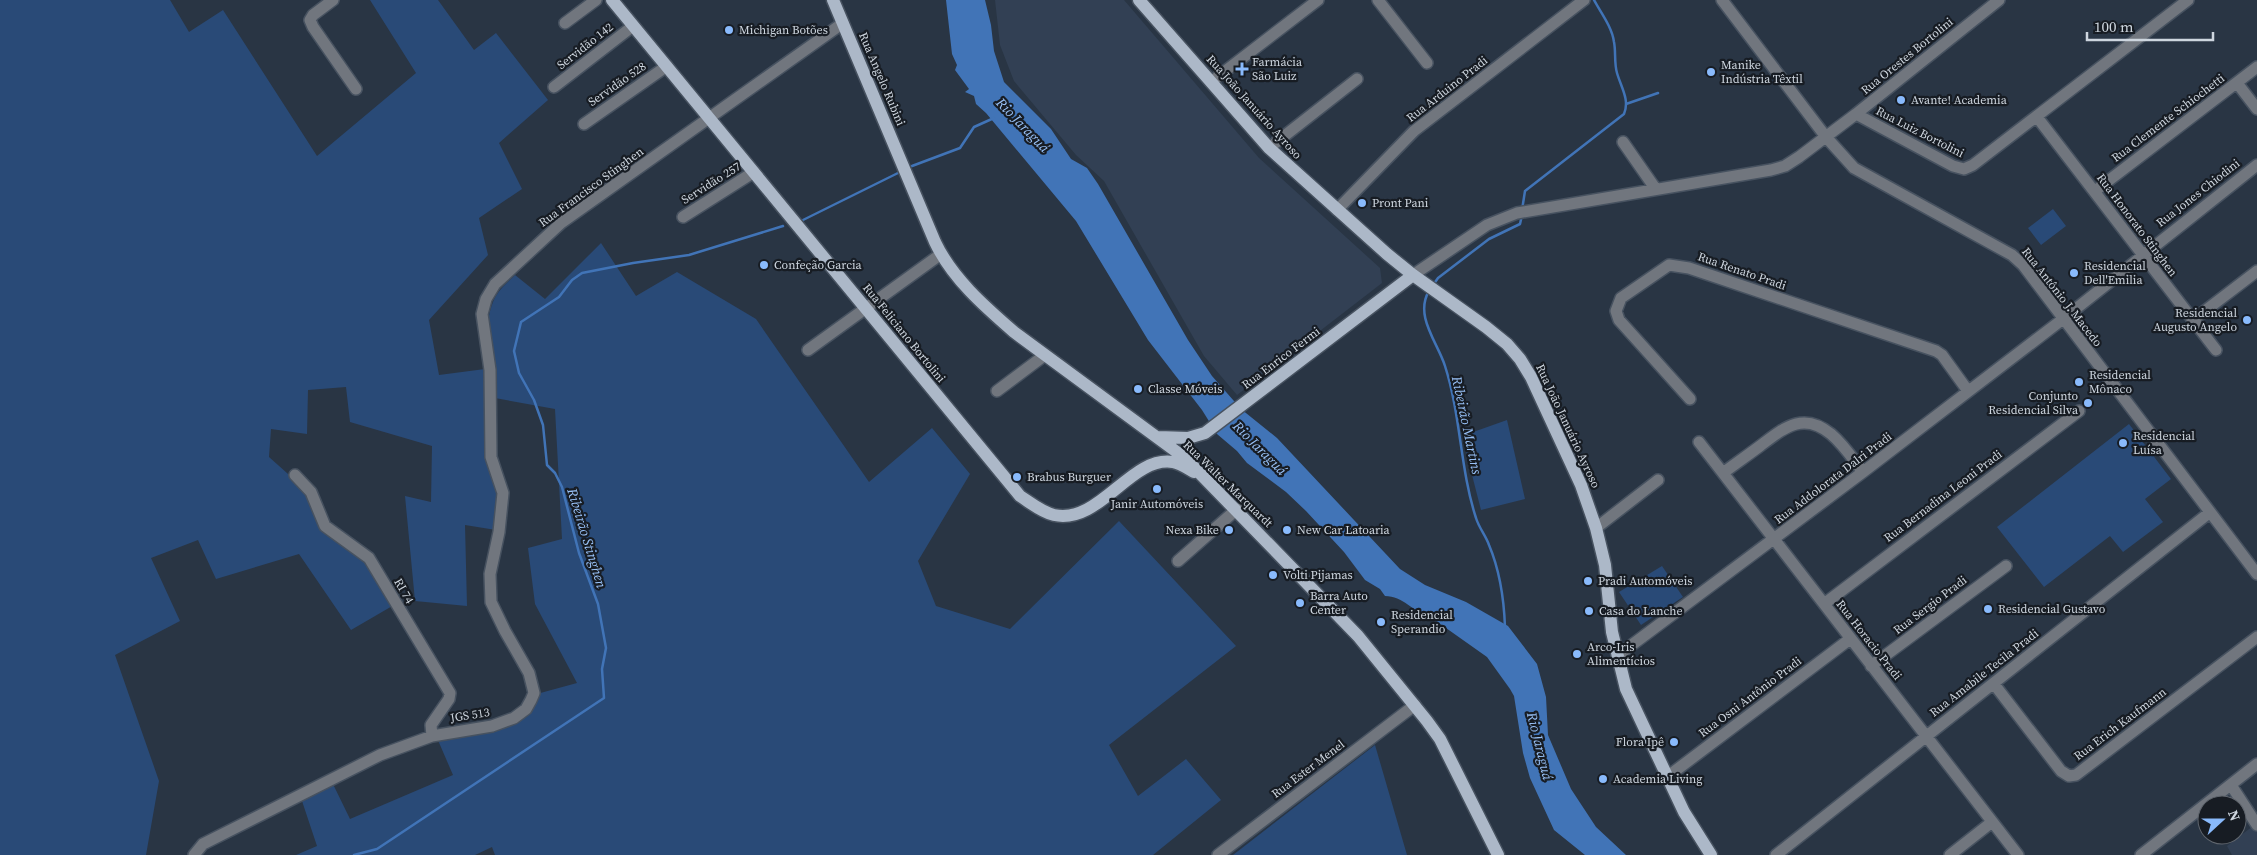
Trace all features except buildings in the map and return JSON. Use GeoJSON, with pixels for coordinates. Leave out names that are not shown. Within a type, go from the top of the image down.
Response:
{"type":"FeatureCollection","features":[{"type":"Feature","properties":{"kind":"main road","name":"Rua Feliciano Bortolini"},"geometry":{"type":"LineString","coordinates":[[612,0],[1020,496],[1038,509],[1054,515],[1072,516],[1085,511],[1152,463]]}},
{"type":"Feature","properties":{"kind":"main road","name":"Rua Angelo Rubini"},"geometry":{"type":"LineString","coordinates":[[833,0],[905,170]]}},
{"type":"Feature","properties":{"kind":"main road","name":"Rua João Januário Ayroso"},"geometry":{"type":"LineString","coordinates":[[1139,0],[1269,148],[1337,210],[1413,275],[1486,327],[1507,344],[1520,359],[1531,377],[1577,476],[1596,528],[1605,565],[1617,656],[1634,708],[1694,830],[1711,855]]}},
{"type":"Feature","properties":{"kind":"main road","name":"Rua Walter Marquardt"},"geometry":{"type":"LineString","coordinates":[[905,170],[941,254],[954,274],[989,311],[1014,332],[1185,458],[1237,509],[1358,636],[1427,721],[1451,760],[1498,855]]}},
{"type":"Feature","properties":{"kind":"main road","name":"Rua Enrico Fermi"},"geometry":{"type":"LineString","coordinates":[[1156,436],[1188,438],[1206,432],[1413,275]]}},
{"type":"Feature","properties":{"kind":"main road"},"geometry":{"type":"LineString","coordinates":[[1156,436],[1158,451],[1152,463],[1177,463],[1207,479]]}},
{"type":"Feature","properties":{"kind":"street"},"geometry":{"type":"LineString","coordinates":[[333,0],[313,15],[310,20],[356,89]]}},
{"type":"Feature","properties":{"kind":"street"},"geometry":{"type":"LineString","coordinates":[[565,23],[596,0]]}},
{"type":"Feature","properties":{"kind":"street"},"geometry":{"type":"LineString","coordinates":[[1211,82],[1318,0]]}},
{"type":"Feature","properties":{"kind":"street"},"geometry":{"type":"LineString","coordinates":[[1378,0],[1427,63]]}},
{"type":"Feature","properties":{"kind":"street","name":"Rua Arduino Pradi"},"geometry":{"type":"LineString","coordinates":[[1337,210],[1414,131],[1584,0]]}},
{"type":"Feature","properties":{"kind":"street","name":"Rua Antônio J. Macedo"},"geometry":{"type":"LineString","coordinates":[[1722,0],[1826,138],[1854,168],[2012,255],[2257,574]]}},
{"type":"Feature","properties":{"kind":"street","name":"Rua Orestes Bortolini"},"geometry":{"type":"LineString","coordinates":[[1856,114],[1998,0]]}},
{"type":"Feature","properties":{"kind":"street","name":"Rua Luiz Bortolini"},"geometry":{"type":"LineString","coordinates":[[1413,275],[1487,226],[1517,213],[1655,188],[1772,170],[1785,166],[1826,138],[1856,114],[1952,166],[1964,169],[1973,165],[2188,0]]}},
{"type":"Feature","properties":{"kind":"street","name":"Rua Francisco Stinghen"},"geometry":{"type":"LineString","coordinates":[[496,475],[491,457],[490,370],[482,314],[486,298],[495,284],[561,223],[843,23]]}},
{"type":"Feature","properties":{"kind":"street","name":"Servidão 142"},"geometry":{"type":"LineString","coordinates":[[554,87],[633,26]]}},
{"type":"Feature","properties":{"kind":"street","name":"Servidão 528"},"geometry":{"type":"LineString","coordinates":[[584,124],[666,66]]}},
{"type":"Feature","properties":{"kind":"street","name":"Rua Clemente Schiochetti"},"geometry":{"type":"LineString","coordinates":[[2095,191],[2257,67]]}},
{"type":"Feature","properties":{"kind":"street"},"geometry":{"type":"LineString","coordinates":[[1269,148],[1357,79]]}},
{"type":"Feature","properties":{"kind":"street"},"geometry":{"type":"LineString","coordinates":[[2237,83],[2257,109]]}},
{"type":"Feature","properties":{"kind":"street","name":"Rua Honorato Stinghen"},"geometry":{"type":"LineString","coordinates":[[2037,116],[2216,350]]}},
{"type":"Feature","properties":{"kind":"street"},"geometry":{"type":"LineString","coordinates":[[1623,142],[1655,188]]}},
{"type":"Feature","properties":{"kind":"street","name":"Rua Jones Chiodini"},"geometry":{"type":"LineString","coordinates":[[2063,319],[2142,254],[2257,165]]}},
{"type":"Feature","properties":{"kind":"street","name":"Servidão 257"},"geometry":{"type":"LineString","coordinates":[[683,217],[754,172]]}},
{"type":"Feature","properties":{"kind":"street"},"geometry":{"type":"LineString","coordinates":[[808,350],[941,254]]}},
{"type":"Feature","properties":{"kind":"street","name":"Rua Renato Pradi"},"geometry":{"type":"LineString","coordinates":[[1690,399],[1619,320],[1616,311],[1621,298],[1669,264],[1689,268],[1936,351],[1942,355],[1968,391]]}},
{"type":"Feature","properties":{"kind":"street"},"geometry":{"type":"LineString","coordinates":[[2193,320],[2257,271]]}},
{"type":"Feature","properties":{"kind":"street","name":"Rua Addolorata Dalri Pradi"},"geometry":{"type":"LineString","coordinates":[[1617,656],[1775,539],[2063,319]]}},
{"type":"Feature","properties":{"kind":"street"},"geometry":{"type":"LineString","coordinates":[[997,390],[1045,355]]}},
{"type":"Feature","properties":{"kind":"street","name":"Rua Bernadina Leoni Pradi"},"geometry":{"type":"LineString","coordinates":[[1824,604],[2079,411]]}},
{"type":"Feature","properties":{"kind":"street"},"geometry":{"type":"LineString","coordinates":[[1723,473],[1786,427],[1806,423],[1830,433],[1863,472]]}},
{"type":"Feature","properties":{"kind":"street","name":"Rua Horacio Pradi"},"geometry":{"type":"LineString","coordinates":[[1699,442],[2018,855]]}},
{"type":"Feature","properties":{"kind":"street","name":"RI 74"},"geometry":{"type":"LineString","coordinates":[[295,475],[311,492],[325,526],[369,558],[450,693],[449,699],[431,725],[432,736]]}},
{"type":"Feature","properties":{"kind":"street","name":"JGS 513"},"geometry":{"type":"LineString","coordinates":[[194,855],[203,844],[380,755],[432,736],[506,722],[526,709],[534,693],[530,673],[505,631],[491,602],[490,574],[503,504],[503,493],[496,475]]}},
{"type":"Feature","properties":{"kind":"street"},"geometry":{"type":"LineString","coordinates":[[1596,528],[1658,480]]}},
{"type":"Feature","properties":{"kind":"street"},"geometry":{"type":"LineString","coordinates":[[1178,561],[1237,509]]}},
{"type":"Feature","properties":{"kind":"street","name":"Rua Amabile Tecila Pradi"},"geometry":{"type":"LineString","coordinates":[[1776,855],[2209,513]]}},
{"type":"Feature","properties":{"kind":"street","name":"Rua Sergio Pradi"},"geometry":{"type":"LineString","coordinates":[[1871,666],[2006,566]]}},
{"type":"Feature","properties":{"kind":"street","name":"Rua Erich Kaufmann"},"geometry":{"type":"LineString","coordinates":[[1994,684],[2061,771],[2068,776],[2076,775],[2257,637]]}},
{"type":"Feature","properties":{"kind":"street","name":"Rua Osni Antônio Pradi"},"geometry":{"type":"LineString","coordinates":[[1667,777],[1850,639]]}},
{"type":"Feature","properties":{"kind":"street","name":"Rua Ester Menel"},"geometry":{"type":"LineString","coordinates":[[1218,855],[1414,705]]}},
{"type":"Feature","properties":{"kind":"street"},"geometry":{"type":"LineString","coordinates":[[2141,855],[2257,764]]}},
{"type":"Feature","properties":{"kind":"street"},"geometry":{"type":"LineString","coordinates":[[2231,785],[2257,825]]}},
{"type":"Feature","properties":{"kind":"street"},"geometry":{"type":"LineString","coordinates":[[1948,852],[1990,819]]}},
{"type":"Feature","properties":{"kind":"shaded area"},"geometry":{"type":"Polygon","coordinates":[[[0,0],[170,0],[189,32],[223,10],[317,156],[416,73],[370,0],[438,0],[474,50],[496,33],[548,100],[499,143],[522,189],[479,218],[488,255],[429,320],[439,375],[485,369],[499,484],[496,530],[465,525],[467,606],[415,601],[405,496],[431,502],[432,446],[350,422],[346,387],[308,390],[307,434],[271,429],[269,457],[306,490],[324,529],[366,559],[394,605],[351,630],[299,554],[216,579],[198,540],[151,558],[180,621],[115,655],[159,781],[146,855],[0,855],[0,0]]]}},
{"type":"Feature","properties":{"kind":"shaded area"},"geometry":{"type":"Polygon","coordinates":[[[995,0],[1124,0],[1259,158],[1380,268],[1382,283],[1237,395],[1204,356],[1104,181],[1076,155],[1014,81],[1000,45],[995,0]]]}},
{"type":"Feature","properties":{"kind":"shaded area"},"geometry":{"type":"Polygon","coordinates":[[[2053,209],[2066,226],[2041,245],[2028,228],[2053,209]]]}},
{"type":"Feature","properties":{"kind":"shaded area"},"geometry":{"type":"Polygon","coordinates":[[[601,243],[636,296],[677,272],[756,319],[869,482],[932,428],[970,474],[918,561],[936,606],[1010,629],[1119,521],[1236,646],[1109,745],[1138,796],[1186,759],[1221,800],[1153,855],[495,855],[492,847],[475,855],[296,855],[317,846],[300,795],[331,780],[350,819],[453,775],[434,731],[479,726],[513,716],[533,695],[577,683],[535,604],[528,548],[562,539],[555,409],[495,398],[488,350],[488,325],[497,294],[515,275],[545,299],[601,243]]]}},
{"type":"Feature","properties":{"kind":"shaded area"},"geometry":{"type":"Polygon","coordinates":[[[1507,420],[1525,499],[1481,510],[1462,436],[1507,420]]]}},
{"type":"Feature","properties":{"kind":"shaded area"},"geometry":{"type":"Polygon","coordinates":[[[2129,424],[2171,479],[2145,499],[2163,522],[2123,552],[2110,536],[2044,587],[1997,527],[2129,424]]]}},
{"type":"Feature","properties":{"kind":"shaded area"},"geometry":{"type":"Polygon","coordinates":[[[1662,566],[1683,597],[1641,625],[1619,592],[1662,566]]]}},
{"type":"Feature","properties":{"kind":"shaded area"},"geometry":{"type":"Polygon","coordinates":[[[1375,745],[1407,855],[1233,855],[1375,745]]]}},
{"type":"Feature","properties":{"kind":"shaded area"},"geometry":{"type":"Polygon","coordinates":[[[2253,826],[2257,832],[2257,855],[2232,855],[2227,846],[2247,845],[2247,831],[2253,826]]]}},
{"type":"Feature","properties":{"kind":"water","name":"Rio Jaraguá"},"geometry":{"type":"Polygon","coordinates":[[[946,0],[985,0],[991,25],[994,51],[1004,82],[1051,129],[1071,159],[1087,168],[1188,340],[1212,376],[1241,409],[1277,438],[1400,569],[1425,585],[1466,602],[1508,626],[1537,664],[1546,697],[1548,735],[1571,789],[1596,827],[1626,855],[1585,855],[1554,830],[1530,778],[1523,753],[1514,696],[1487,657],[1429,616],[1403,601],[1385,596],[1380,589],[1365,580],[1344,552],[1306,511],[1286,492],[1247,463],[1237,451],[1217,434],[1202,410],[1148,340],[1076,221],[986,113],[976,104],[974,96],[965,92],[969,89],[955,70],[957,65],[952,54],[946,0]]]}},
{"type":"Feature","properties":{"kind":"waterway","name":"Ribeirão Martins"},"geometry":{"type":"LineString","coordinates":[[1522,210],[1525,191],[1624,114],[1626,109],[1616,69],[1613,36],[1594,0]]}},
{"type":"Feature","properties":{"kind":"waterway"},"geometry":{"type":"LineString","coordinates":[[1626,104],[1658,93]]}},
{"type":"Feature","properties":{"kind":"waterway","name":"Ribeirão Stinghen"},"geometry":{"type":"LineString","coordinates":[[912,166],[960,148],[974,127],[994,118]]}},
{"type":"Feature","properties":{"kind":"waterway","name":"Ribeirão Stinghen"},"geometry":{"type":"LineString","coordinates":[[803,220],[900,172]]}},
{"type":"Feature","properties":{"kind":"waterway","name":"Ribeirão Martins"},"geometry":{"type":"LineString","coordinates":[[1433,285],[1438,278],[1489,239],[1520,224],[1522,215]]}},
{"type":"Feature","properties":{"kind":"waterway","name":"Ribeirão Stinghen"},"geometry":{"type":"LineString","coordinates":[[354,855],[377,849],[604,698],[602,669],[606,648],[598,604],[579,553],[562,487],[555,473],[547,465],[543,425],[534,400],[519,373],[514,351],[521,322],[559,297],[572,280],[582,273],[689,255],[783,226]]}},
{"type":"Feature","properties":{"kind":"waterway","name":"Ribeirão Martins"},"geometry":{"type":"LineString","coordinates":[[1429,291],[1425,300],[1426,320],[1442,357],[1450,385],[1467,481],[1477,522],[1488,542],[1499,575],[1505,627]]}},
{"type":"Feature","properties":{"kind":"place","name":"Michigan Botões"},"geometry":{"type":"Point","coordinates":[729,30]}},
{"type":"Feature","properties":{"kind":"place","name":"Farmácia São Luiz"},"geometry":{"type":"Point","coordinates":[1242,69]}},
{"type":"Feature","properties":{"kind":"place","name":"Manike Indústria Têxtil"},"geometry":{"type":"Point","coordinates":[1711,72]}},
{"type":"Feature","properties":{"kind":"place","name":"Avante! Academia"},"geometry":{"type":"Point","coordinates":[1901,100]}},
{"type":"Feature","properties":{"kind":"place","name":"Pront Pani"},"geometry":{"type":"Point","coordinates":[1362,203]}},
{"type":"Feature","properties":{"kind":"place","name":"Confeção Garcia"},"geometry":{"type":"Point","coordinates":[764,265]}},
{"type":"Feature","properties":{"kind":"place","name":"Residencial Dell'Emilia"},"geometry":{"type":"Point","coordinates":[2074,273]}},
{"type":"Feature","properties":{"kind":"place","name":"Residencial Augusto Angelo"},"geometry":{"type":"Point","coordinates":[2247,320]}},
{"type":"Feature","properties":{"kind":"place","name":"Residencial Mônaco"},"geometry":{"type":"Point","coordinates":[2079,382]}},
{"type":"Feature","properties":{"kind":"place","name":"Classe Móveis"},"geometry":{"type":"Point","coordinates":[1138,389]}},
{"type":"Feature","properties":{"kind":"place","name":"Conjunto Residencial Silva"},"geometry":{"type":"Point","coordinates":[2088,403]}},
{"type":"Feature","properties":{"kind":"place","name":"Residencial Luísa"},"geometry":{"type":"Point","coordinates":[2123,443]}},
{"type":"Feature","properties":{"kind":"place","name":"Brabus Burguer"},"geometry":{"type":"Point","coordinates":[1017,477]}},
{"type":"Feature","properties":{"kind":"place","name":"Janir Automóveis"},"geometry":{"type":"Point","coordinates":[1157,489]}},
{"type":"Feature","properties":{"kind":"place","name":"Nexa Bike"},"geometry":{"type":"Point","coordinates":[1229,530]}},
{"type":"Feature","properties":{"kind":"place","name":"New Car Latoaria"},"geometry":{"type":"Point","coordinates":[1287,530]}},
{"type":"Feature","properties":{"kind":"place","name":"Volti Pijamas"},"geometry":{"type":"Point","coordinates":[1273,575]}},
{"type":"Feature","properties":{"kind":"place","name":"Pradi Automóveis"},"geometry":{"type":"Point","coordinates":[1588,581]}},
{"type":"Feature","properties":{"kind":"place","name":"Barra Auto Center"},"geometry":{"type":"Point","coordinates":[1300,603]}},
{"type":"Feature","properties":{"kind":"place","name":"Residencial Gustavo"},"geometry":{"type":"Point","coordinates":[1988,609]}},
{"type":"Feature","properties":{"kind":"place","name":"Casa do Lanche"},"geometry":{"type":"Point","coordinates":[1589,611]}},
{"type":"Feature","properties":{"kind":"place","name":"Residencial Sperandio"},"geometry":{"type":"Point","coordinates":[1381,622]}},
{"type":"Feature","properties":{"kind":"place","name":"Arco-Iris Alimentícios"},"geometry":{"type":"Point","coordinates":[1577,654]}},
{"type":"Feature","properties":{"kind":"place","name":"Flora Ipê"},"geometry":{"type":"Point","coordinates":[1674,742]}},
{"type":"Feature","properties":{"kind":"place","name":"Academia Living"},"geometry":{"type":"Point","coordinates":[1603,779]}}]}
